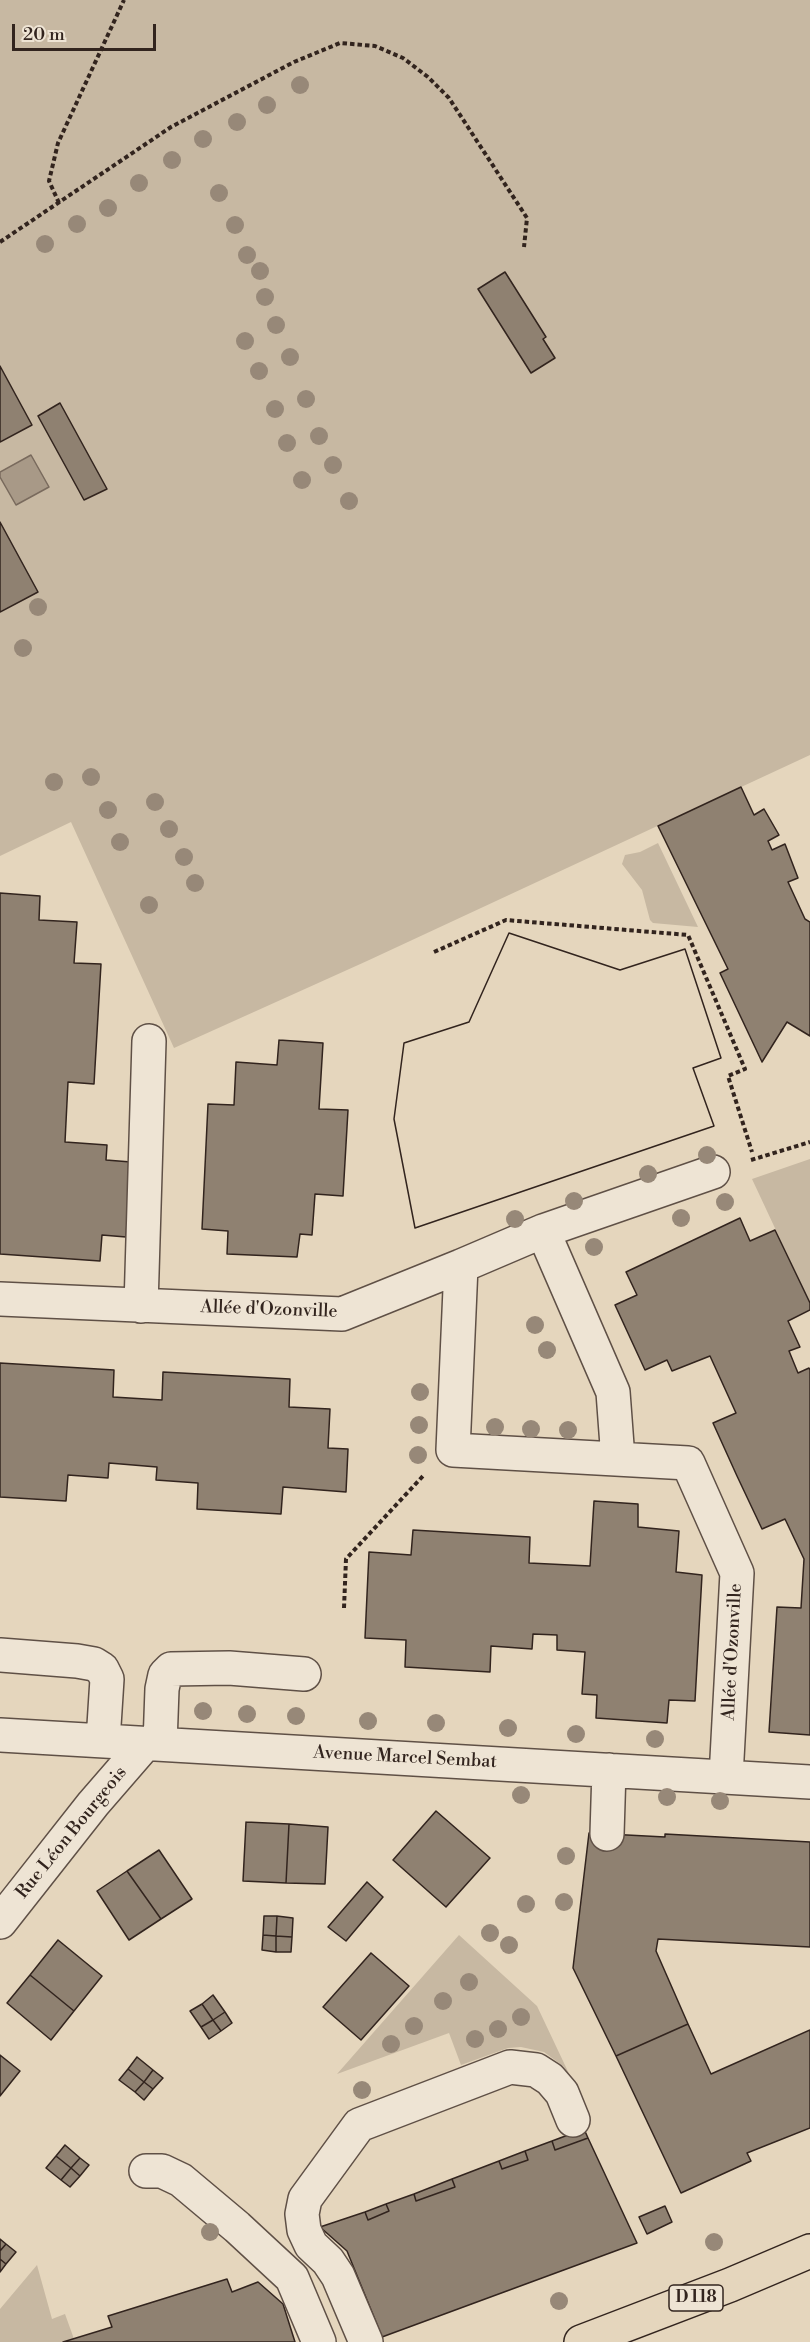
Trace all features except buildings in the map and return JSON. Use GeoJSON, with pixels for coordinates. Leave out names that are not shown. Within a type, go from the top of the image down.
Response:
{"type":"FeatureCollection","features":[{"type":"Feature","properties":{"kind":"main road","name":"D 118"},"geometry":{"type":"LineString","coordinates":[[581,2342],[730,2285],[810,2251]]}},
{"type":"Feature","properties":{"kind":"street"},"geometry":{"type":"LineString","coordinates":[[141,1306],[149,1041]]}},
{"type":"Feature","properties":{"kind":"street","name":"Allée d'Ozonville"},"geometry":{"type":"LineString","coordinates":[[0,1299],[342,1314],[543,1231],[713,1172]]}},
{"type":"Feature","properties":{"kind":"street"},"geometry":{"type":"LineString","coordinates":[[543,1231],[613,1392],[618,1459]]}},
{"type":"Feature","properties":{"kind":"street"},"geometry":{"type":"LineString","coordinates":[[453,1450],[461,1266]]}},
{"type":"Feature","properties":{"kind":"street","name":"Allée d'Ozonville"},"geometry":{"type":"LineString","coordinates":[[453,1450],[688,1463],[737,1574],[726,1777]]}},
{"type":"Feature","properties":{"kind":"street"},"geometry":{"type":"LineString","coordinates":[[0,1655],[77,1661],[94,1664],[102,1669],[107,1679],[103,1741]]}},
{"type":"Feature","properties":{"kind":"street"},"geometry":{"type":"LineString","coordinates":[[152,1744],[165,1675],[171,1669],[230,1668],[304,1674]]}},
{"type":"Feature","properties":{"kind":"street","name":"Avenue Marcel Sembat"},"geometry":{"type":"LineString","coordinates":[[0,1735],[810,1782]]}},
{"type":"Feature","properties":{"kind":"street","name":"Rue Léon Bourgeois"},"geometry":{"type":"LineString","coordinates":[[0,1922],[93,1804],[152,1744]]}},
{"type":"Feature","properties":{"kind":"street"},"geometry":{"type":"LineString","coordinates":[[607,1834],[609,1770]]}},
{"type":"Feature","properties":{"kind":"street"},"geometry":{"type":"LineString","coordinates":[[366,2342],[338,2276],[328,2261],[311,2246],[304,2230],[302,2214],[305,2199],[359,2125],[510,2067],[536,2070],[550,2079],[562,2094],[573,2120]]}},
{"type":"Feature","properties":{"kind":"street"},"geometry":{"type":"LineString","coordinates":[[146,2171],[162,2171],[181,2180],[237,2227],[292,2278],[319,2342]]}},
{"type":"Feature","properties":{"kind":"path"},"geometry":{"type":"LineString","coordinates":[[59,203],[49,181],[58,143],[124,0]]}},
{"type":"Feature","properties":{"kind":"path"},"geometry":{"type":"LineString","coordinates":[[0,242],[171,127],[212,104],[294,62],[331,46],[340,43],[361,43],[375,46],[403,58],[428,76],[449,98],[527,218],[524,247]]}},
{"type":"Feature","properties":{"kind":"path"},"geometry":{"type":"LineString","coordinates":[[434,952],[506,920],[688,935],[745,1069],[728,1076],[754,1159]]}},
{"type":"Feature","properties":{"kind":"path"},"geometry":{"type":"LineString","coordinates":[[713,1172],[810,1142]]}},
{"type":"Feature","properties":{"kind":"path"},"geometry":{"type":"LineString","coordinates":[[344,1608],[346,1559],[417,1481],[453,1450]]}},
{"type":"Feature","properties":{"kind":"shaded area"},"geometry":{"type":"Polygon","coordinates":[[[0,0],[810,0],[810,755],[174,1048],[71,822],[0,856],[0,0]]]}},
{"type":"Feature","properties":{"kind":"shaded area"},"geometry":{"type":"Polygon","coordinates":[[[31,455],[49,487],[16,505],[0,477],[0,472],[31,455]]]}},
{"type":"Feature","properties":{"kind":"shaded area"},"geometry":{"type":"Polygon","coordinates":[[[658,843],[698,927],[653,923],[650,920],[642,890],[622,864],[625,855],[640,852],[658,843]]]}},
{"type":"Feature","properties":{"kind":"shaded area"},"geometry":{"type":"Polygon","coordinates":[[[810,1159],[810,1303],[752,1179],[810,1159]]]}},
{"type":"Feature","properties":{"kind":"shaded area"},"geometry":{"type":"Polygon","coordinates":[[[459,1935],[537,2006],[572,2080],[563,2066],[544,2052],[521,2047],[508,2048],[461,2065],[449,2033],[337,2074],[459,1935]]]}},
{"type":"Feature","properties":{"kind":"shaded area"},"geometry":{"type":"Polygon","coordinates":[[[37,2265],[52,2319],[65,2314],[74,2339],[64,2342],[0,2342],[0,2309],[37,2265]]]}}]}
